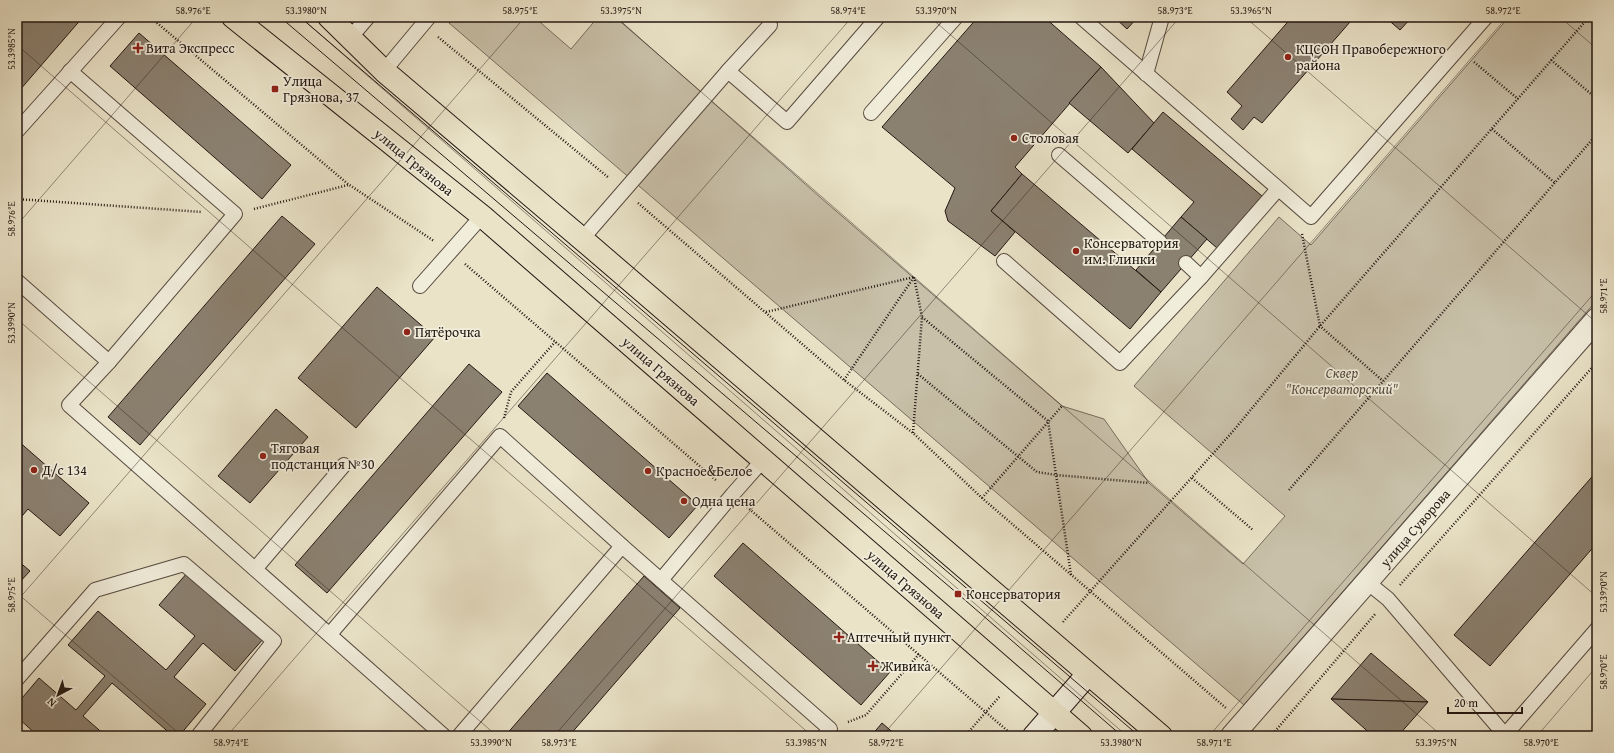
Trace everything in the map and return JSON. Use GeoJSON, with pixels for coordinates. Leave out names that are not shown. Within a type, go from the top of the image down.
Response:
{"type":"FeatureCollection","features":[{"type":"Feature","properties":{"kind":"main road","name":"улица Грязнова"},"geometry":{"type":"LineString","coordinates":[[234,17],[482,216],[1080,736]]}},
{"type":"Feature","properties":{"kind":"main road"},"geometry":{"type":"LineString","coordinates":[[329,17],[384,71],[1161,736]]}},
{"type":"Feature","properties":{"kind":"street","name":"улица Суворова"},"geometry":{"type":"LineString","coordinates":[[1238,730],[1597,319]]}},
{"type":"Feature","properties":{"kind":"street"},"geometry":{"type":"LineString","coordinates":[[1034,736],[1088,674]]}},
{"type":"Feature","properties":{"kind":"lane"},"geometry":{"type":"LineString","coordinates":[[19,124],[119,17]]}},
{"type":"Feature","properties":{"kind":"lane"},"geometry":{"type":"LineString","coordinates":[[350,38],[368,17]]}},
{"type":"Feature","properties":{"kind":"lane"},"geometry":{"type":"LineString","coordinates":[[384,71],[429,17]]}},
{"type":"Feature","properties":{"kind":"lane"},"geometry":{"type":"LineString","coordinates":[[728,71],[787,122],[878,17]]}},
{"type":"Feature","properties":{"kind":"lane"},"geometry":{"type":"LineString","coordinates":[[872,113],[956,17]]}},
{"type":"Feature","properties":{"kind":"lane"},"geometry":{"type":"LineString","coordinates":[[1081,17],[1311,218],[1486,17]]}},
{"type":"Feature","properties":{"kind":"lane"},"geometry":{"type":"LineString","coordinates":[[1146,74],[1162,17]]}},
{"type":"Feature","properties":{"kind":"lane"},"geometry":{"type":"LineString","coordinates":[[582,239],[770,25]]}},
{"type":"Feature","properties":{"kind":"lane"},"geometry":{"type":"LineString","coordinates":[[70,71],[235,214],[109,362],[70,405],[256,568],[444,736]]}},
{"type":"Feature","properties":{"kind":"lane"},"geometry":{"type":"LineString","coordinates":[[1059,155],[1160,242]]}},
{"type":"Feature","properties":{"kind":"lane"},"geometry":{"type":"LineString","coordinates":[[1004,261],[1120,363],[1201,277],[1278,189]]}},
{"type":"Feature","properties":{"kind":"lane"},"geometry":{"type":"LineString","coordinates":[[420,286],[482,216]]}},
{"type":"Feature","properties":{"kind":"lane"},"geometry":{"type":"LineString","coordinates":[[1186,263],[1201,277]]}},
{"type":"Feature","properties":{"kind":"lane"},"geometry":{"type":"LineString","coordinates":[[17,281],[109,362]]}},
{"type":"Feature","properties":{"kind":"lane"},"geometry":{"type":"LineString","coordinates":[[330,634],[500,436],[661,580],[827,733]]}},
{"type":"Feature","properties":{"kind":"lane"},"geometry":{"type":"LineString","coordinates":[[661,580],[732,494],[763,460]]}},
{"type":"Feature","properties":{"kind":"lane"},"geometry":{"type":"LineString","coordinates":[[256,568],[344,465]]}},
{"type":"Feature","properties":{"kind":"lane"},"geometry":{"type":"LineString","coordinates":[[459,736],[622,546]]}},
{"type":"Feature","properties":{"kind":"lane"},"geometry":{"type":"LineString","coordinates":[[17,679],[95,590],[184,564],[274,641],[198,736]]}},
{"type":"Feature","properties":{"kind":"lane"},"geometry":{"type":"LineString","coordinates":[[1368,582],[1388,600],[1505,735],[1597,629]]}},
{"type":"Feature","properties":{"kind":"path"},"geometry":{"type":"LineString","coordinates":[[150,17],[348,184],[450,252],[1014,736]]}},
{"type":"Feature","properties":{"kind":"path"},"geometry":{"type":"LineString","coordinates":[[1048,640],[1192,478],[1320,326],[1589,17]]}},
{"type":"Feature","properties":{"kind":"path"},"geometry":{"type":"LineString","coordinates":[[1458,49],[1518,99]]}},
{"type":"Feature","properties":{"kind":"path"},"geometry":{"type":"LineString","coordinates":[[1552,60],[1597,99]]}},
{"type":"Feature","properties":{"kind":"path"},"geometry":{"type":"LineString","coordinates":[[1492,129],[1555,183]]}},
{"type":"Feature","properties":{"kind":"path"},"geometry":{"type":"LineString","coordinates":[[1289,490],[1597,134]]}},
{"type":"Feature","properties":{"kind":"path"},"geometry":{"type":"LineString","coordinates":[[17,199],[235,214],[348,184]]}},
{"type":"Feature","properties":{"kind":"path"},"geometry":{"type":"LineString","coordinates":[[1297,206],[1320,326],[1383,381]]}},
{"type":"Feature","properties":{"kind":"path"},"geometry":{"type":"LineString","coordinates":[[765,312],[914,277]]}},
{"type":"Feature","properties":{"kind":"path"},"geometry":{"type":"LineString","coordinates":[[913,433],[922,317],[914,277]]}},
{"type":"Feature","properties":{"kind":"path"},"geometry":{"type":"LineString","coordinates":[[914,277],[844,380],[913,433],[982,498],[1090,591],[1238,730]]}},
{"type":"Feature","properties":{"kind":"path"},"geometry":{"type":"LineString","coordinates":[[922,317],[1048,421],[1070,575]]}},
{"type":"Feature","properties":{"kind":"path"},"geometry":{"type":"LineString","coordinates":[[500,436],[511,392],[555,342]]}},
{"type":"Feature","properties":{"kind":"path"},"geometry":{"type":"LineString","coordinates":[[1271,736],[1597,362]]}},
{"type":"Feature","properties":{"kind":"path"},"geometry":{"type":"LineString","coordinates":[[918,374],[1037,472],[1149,484]]}},
{"type":"Feature","properties":{"kind":"path"},"geometry":{"type":"LineString","coordinates":[[982,498],[1062,406]]}},
{"type":"Feature","properties":{"kind":"path"},"geometry":{"type":"LineString","coordinates":[[1192,478],[1253,530]]}},
{"type":"Feature","properties":{"kind":"path"},"geometry":{"type":"LineString","coordinates":[[827,733],[866,715],[919,654]]}},
{"type":"Feature","properties":{"kind":"path"},"geometry":{"type":"LineString","coordinates":[[965,736],[1015,679]]}},
{"type":"Feature","properties":{"kind":"green space","name":"Сквер \"Консерваторский\""},"geometry":{"type":"Polygon","coordinates":[[[453,17],[534,17],[571,49],[598,17],[616,17],[821,198],[1062,406],[1104,419],[1149,483],[1243,564],[1285,516],[1134,386],[1279,217],[1311,245],[1509,17],[1597,17],[1597,300],[1244,705],[449,23],[453,17]]]}},
{"type":"Feature","properties":{"kind":"building"},"geometry":{"type":"Polygon","coordinates":[[[17,17],[83,17],[19,91],[17,90],[17,17]]]}},
{"type":"Feature","properties":{"kind":"building"},"geometry":{"type":"Polygon","coordinates":[[[978,17],[989,17],[990,19],[992,17],[1044,17],[1101,67],[1015,167],[1022,174],[991,211],[1015,232],[995,256],[948,221],[945,211],[955,188],[882,127],[978,17]]]}},
{"type":"Feature","properties":{"kind":"building"},"geometry":{"type":"Polygon","coordinates":[[[1114,17],[1138,17],[1127,29],[1114,17]]]}},
{"type":"Feature","properties":{"kind":"building","name":"КЦСОН Правобережного района"},"geometry":{"type":"Polygon","coordinates":[[[1292,17],[1348,17],[1347,19],[1350,22],[1262,123],[1254,117],[1243,130],[1231,119],[1242,106],[1227,92],[1292,17]]]}},
{"type":"Feature","properties":{"kind":"building","name":"КЦСОН Правобережного района"},"geometry":{"type":"Polygon","coordinates":[[[1385,17],[1412,17],[1400,30],[1385,17]]]}},
{"type":"Feature","properties":{"kind":"building"},"geometry":{"type":"Polygon","coordinates":[[[139,33],[291,165],[262,199],[110,66],[139,33]]]}},
{"type":"Feature","properties":{"kind":"building"},"geometry":{"type":"Polygon","coordinates":[[[1101,67],[1154,123],[1128,153],[1069,103],[1101,67]]]}},
{"type":"Feature","properties":{"kind":"building"},"geometry":{"type":"Polygon","coordinates":[[[1163,112],[1262,196],[1217,248],[1181,217],[1194,202],[1132,149],[1163,112]]]}},
{"type":"Feature","properties":{"kind":"building","name":"Консерватория им. Глинки"},"geometry":{"type":"Polygon","coordinates":[[[1022,174],[1161,292],[1130,329],[991,211],[1022,174]]]}},
{"type":"Feature","properties":{"kind":"building"},"geometry":{"type":"Polygon","coordinates":[[[282,216],[315,244],[140,445],[108,417],[282,216]]]}},
{"type":"Feature","properties":{"kind":"building"},"geometry":{"type":"Polygon","coordinates":[[[1181,217],[1207,239],[1161,292],[1136,270],[1181,217]]]}},
{"type":"Feature","properties":{"kind":"building"},"geometry":{"type":"Polygon","coordinates":[[[377,287],[435,337],[356,428],[298,378],[377,287]]]}},
{"type":"Feature","properties":{"kind":"building"},"geometry":{"type":"Polygon","coordinates":[[[469,364],[502,392],[327,593],[295,565],[469,364]]]}},
{"type":"Feature","properties":{"kind":"building"},"geometry":{"type":"Polygon","coordinates":[[[547,373],[698,505],[669,538],[518,406],[547,373]]]}},
{"type":"Feature","properties":{"kind":"building","name":"Тяговая подстанция №30"},"geometry":{"type":"Polygon","coordinates":[[[276,409],[308,437],[250,503],[218,476],[276,409]]]}},
{"type":"Feature","properties":{"kind":"building","name":"Д/с 134"},"geometry":{"type":"Polygon","coordinates":[[[17,440],[89,503],[60,536],[28,509],[17,522],[17,505],[20,502],[17,499],[17,440]]]}},
{"type":"Feature","properties":{"kind":"building"},"geometry":{"type":"Polygon","coordinates":[[[1597,471],[1597,543],[1490,666],[1454,635],[1597,471]]]}},
{"type":"Feature","properties":{"kind":"building"},"geometry":{"type":"Polygon","coordinates":[[[743,543],[890,672],[861,705],[714,576],[743,543]]]}},
{"type":"Feature","properties":{"kind":"building"},"geometry":{"type":"Polygon","coordinates":[[[17,560],[30,571],[17,585],[17,560]]]}},
{"type":"Feature","properties":{"kind":"building"},"geometry":{"type":"Polygon","coordinates":[[[188,572],[264,638],[235,671],[203,643],[174,677],[206,704],[179,736],[173,736],[112,683],[83,716],[106,736],[38,736],[17,717],[17,704],[39,678],[76,710],[105,676],[68,645],[98,611],[166,670],[195,636],[159,605],[188,572]]]}},
{"type":"Feature","properties":{"kind":"building"},"geometry":{"type":"Polygon","coordinates":[[[644,576],[680,608],[569,736],[505,736],[644,576]]]}},
{"type":"Feature","properties":{"kind":"building"},"geometry":{"type":"Polygon","coordinates":[[[1371,653],[1428,702],[1331,699],[1371,653]]]}},
{"type":"Feature","properties":{"kind":"building"},"geometry":{"type":"Polygon","coordinates":[[[1331,699],[1428,702],[1398,736],[1373,736],[1331,699]]]}},
{"type":"Feature","properties":{"kind":"building"},"geometry":{"type":"Polygon","coordinates":[[[882,723],[897,736],[871,736],[882,723]]]}},
{"type":"Feature","properties":{"kind":"tram line"},"geometry":{"type":"LineString","coordinates":[[280,17],[958,594],[1122,736]]}},
{"type":"Feature","properties":{"kind":"tram line"},"geometry":{"type":"LineString","coordinates":[[300,17],[1139,736]]}},
{"type":"Feature","properties":{"kind":"place","name":"Вита Экспресс"},"geometry":{"type":"Point","coordinates":[138,48]}},
{"type":"Feature","properties":{"kind":"place","name":"КЦСОН Правобережного района"},"geometry":{"type":"Point","coordinates":[1288,57]}},
{"type":"Feature","properties":{"kind":"place","name":"Улица Грязнова, 37"},"geometry":{"type":"Point","coordinates":[275,89]}},
{"type":"Feature","properties":{"kind":"place","name":"Столовая"},"geometry":{"type":"Point","coordinates":[1014,138]}},
{"type":"Feature","properties":{"kind":"place","name":"Консерватория им. Глинки"},"geometry":{"type":"Point","coordinates":[1076,251]}},
{"type":"Feature","properties":{"kind":"place","name":"Пятёрочка"},"geometry":{"type":"Point","coordinates":[407,332]}},
{"type":"Feature","properties":{"kind":"place","name":"Тяговая подстанция №30"},"geometry":{"type":"Point","coordinates":[263,456]}},
{"type":"Feature","properties":{"kind":"place","name":"Д/с 134"},"geometry":{"type":"Point","coordinates":[34,470]}},
{"type":"Feature","properties":{"kind":"place","name":"Красное&Белое"},"geometry":{"type":"Point","coordinates":[648,471]}},
{"type":"Feature","properties":{"kind":"place","name":"Одна цена"},"geometry":{"type":"Point","coordinates":[684,501]}},
{"type":"Feature","properties":{"kind":"place","name":"Консерватория"},"geometry":{"type":"Point","coordinates":[958,594]}},
{"type":"Feature","properties":{"kind":"place","name":"Аптечный пункт"},"geometry":{"type":"Point","coordinates":[839,637]}},
{"type":"Feature","properties":{"kind":"place","name":"Живика"},"geometry":{"type":"Point","coordinates":[873,666]}}]}
